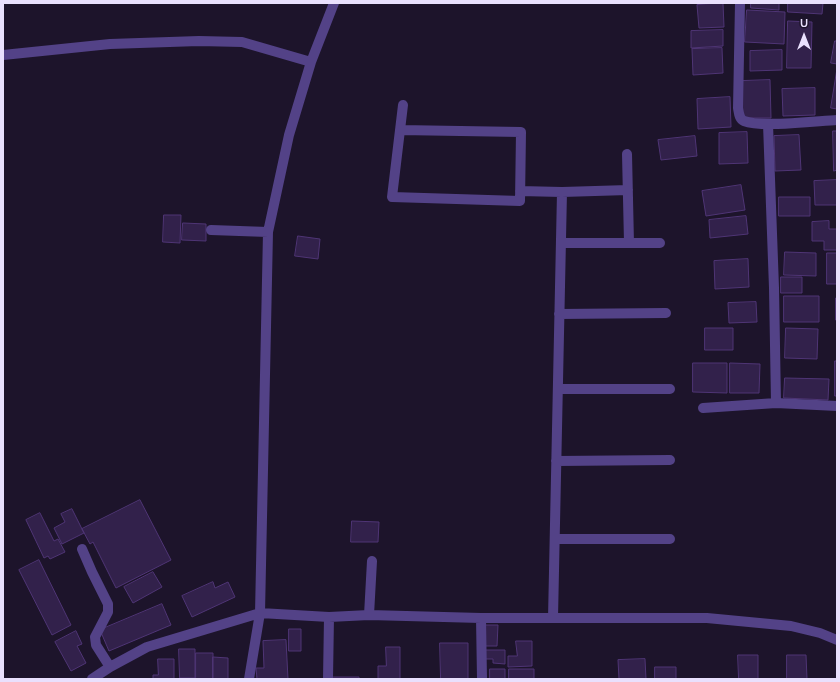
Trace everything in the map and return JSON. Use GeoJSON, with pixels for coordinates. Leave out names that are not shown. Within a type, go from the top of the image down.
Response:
{"type":"FeatureCollection","features":[{"type":"Feature","properties":{"kind":"street"},"geometry":{"type":"LineString","coordinates":[[249,679],[260,613],[268,232],[289,135],[311,62],[334,3]]}},
{"type":"Feature","properties":{"kind":"street"},"geometry":{"type":"LineString","coordinates":[[740,3],[738,88],[739,116],[744,121],[768,124],[837,120]]}},
{"type":"Feature","properties":{"kind":"street"},"geometry":{"type":"LineString","coordinates":[[3,56],[110,44],[199,41],[242,42],[311,62]]}},
{"type":"Feature","properties":{"kind":"street"},"geometry":{"type":"LineString","coordinates":[[400,130],[521,132],[520,201],[392,197],[400,130],[403,105]]}},
{"type":"Feature","properties":{"kind":"street"},"geometry":{"type":"LineString","coordinates":[[768,124],[774,280],[776,403]]}},
{"type":"Feature","properties":{"kind":"street"},"geometry":{"type":"LineString","coordinates":[[627,154],[629,243]]}},
{"type":"Feature","properties":{"kind":"street"},"geometry":{"type":"LineString","coordinates":[[520,191],[562,192],[628,190]]}},
{"type":"Feature","properties":{"kind":"street"},"geometry":{"type":"LineString","coordinates":[[553,618],[562,192]]}},
{"type":"Feature","properties":{"kind":"street"},"geometry":{"type":"LineString","coordinates":[[211,230],[268,232]]}},
{"type":"Feature","properties":{"kind":"street"},"geometry":{"type":"LineString","coordinates":[[561,243],[660,243]]}},
{"type":"Feature","properties":{"kind":"street"},"geometry":{"type":"LineString","coordinates":[[559,314],[666,313]]}},
{"type":"Feature","properties":{"kind":"street"},"geometry":{"type":"LineString","coordinates":[[558,389],[670,389]]}},
{"type":"Feature","properties":{"kind":"street"},"geometry":{"type":"LineString","coordinates":[[703,408],[776,403],[837,406]]}},
{"type":"Feature","properties":{"kind":"street"},"geometry":{"type":"LineString","coordinates":[[556,461],[670,460]]}},
{"type":"Feature","properties":{"kind":"street"},"geometry":{"type":"LineString","coordinates":[[555,539],[670,539]]}},
{"type":"Feature","properties":{"kind":"street"},"geometry":{"type":"LineString","coordinates":[[82,549],[108,604],[108,612],[95,637],[96,644],[110,667]]}},
{"type":"Feature","properties":{"kind":"street"},"geometry":{"type":"LineString","coordinates":[[369,615],[372,561]]}},
{"type":"Feature","properties":{"kind":"street"},"geometry":{"type":"LineString","coordinates":[[92,679],[147,646],[260,613],[329,617],[369,615],[481,618],[707,618],[791,626],[837,640]]}},
{"type":"Feature","properties":{"kind":"street"},"geometry":{"type":"LineString","coordinates":[[328,679],[329,617]]}},
{"type":"Feature","properties":{"kind":"street"},"geometry":{"type":"LineString","coordinates":[[481,618],[482,679]]}},
{"type":"Feature","properties":{"kind":"building"},"geometry":{"type":"Polygon","coordinates":[[[723,3],[724,27],[699,28],[697,5],[723,3]]]}},
{"type":"Feature","properties":{"kind":"building"},"geometry":{"type":"Polygon","coordinates":[[[751,3],[779,3],[779,10],[751,8],[751,3]]]}},
{"type":"Feature","properties":{"kind":"building"},"geometry":{"type":"Polygon","coordinates":[[[788,3],[823,3],[822,14],[788,12],[788,3]]]}},
{"type":"Feature","properties":{"kind":"building"},"geometry":{"type":"Polygon","coordinates":[[[747,10],[785,12],[784,44],[745,42],[747,10]]]}},
{"type":"Feature","properties":{"kind":"building"},"geometry":{"type":"Polygon","coordinates":[[[788,21],[812,22],[811,68],[787,68],[788,21]]]}},
{"type":"Feature","properties":{"kind":"building"},"geometry":{"type":"Polygon","coordinates":[[[723,30],[723,46],[691,48],[691,31],[723,30]]]}},
{"type":"Feature","properties":{"kind":"building"},"geometry":{"type":"Polygon","coordinates":[[[835,41],[837,41],[837,64],[831,63],[835,41]]]}},
{"type":"Feature","properties":{"kind":"building"},"geometry":{"type":"Polygon","coordinates":[[[722,48],[723,73],[693,75],[692,49],[722,48]]]}},
{"type":"Feature","properties":{"kind":"building"},"geometry":{"type":"Polygon","coordinates":[[[782,50],[782,70],[750,71],[750,51],[782,50]]]}},
{"type":"Feature","properties":{"kind":"building"},"geometry":{"type":"Polygon","coordinates":[[[837,69],[837,109],[831,108],[837,69]]]}},
{"type":"Feature","properties":{"kind":"building"},"geometry":{"type":"Polygon","coordinates":[[[770,80],[771,118],[742,118],[742,81],[770,80]]]}},
{"type":"Feature","properties":{"kind":"building"},"geometry":{"type":"Polygon","coordinates":[[[815,88],[815,115],[783,116],[782,89],[815,88]]]}},
{"type":"Feature","properties":{"kind":"building"},"geometry":{"type":"Polygon","coordinates":[[[730,97],[731,127],[698,129],[697,99],[730,97]]]}},
{"type":"Feature","properties":{"kind":"building"},"geometry":{"type":"Polygon","coordinates":[[[833,131],[837,131],[837,170],[834,171],[833,131]]]}},
{"type":"Feature","properties":{"kind":"building"},"geometry":{"type":"Polygon","coordinates":[[[747,132],[748,163],[719,164],[719,133],[747,132]]]}},
{"type":"Feature","properties":{"kind":"building"},"geometry":{"type":"Polygon","coordinates":[[[799,135],[801,170],[775,171],[774,136],[799,135]]]}},
{"type":"Feature","properties":{"kind":"building"},"geometry":{"type":"Polygon","coordinates":[[[695,136],[697,156],[661,160],[658,140],[695,136]]]}},
{"type":"Feature","properties":{"kind":"building"},"geometry":{"type":"Polygon","coordinates":[[[837,180],[837,205],[815,205],[814,181],[837,180]]]}},
{"type":"Feature","properties":{"kind":"building"},"geometry":{"type":"Polygon","coordinates":[[[741,185],[745,210],[706,216],[702,191],[741,185]]]}},
{"type":"Feature","properties":{"kind":"building"},"geometry":{"type":"Polygon","coordinates":[[[779,197],[810,197],[810,216],[779,216],[779,197]]]}},
{"type":"Feature","properties":{"kind":"building"},"geometry":{"type":"Polygon","coordinates":[[[164,215],[181,215],[180,243],[163,242],[164,215]]]}},
{"type":"Feature","properties":{"kind":"building"},"geometry":{"type":"Polygon","coordinates":[[[746,216],[748,234],[710,238],[709,220],[746,216]]]}},
{"type":"Feature","properties":{"kind":"building"},"geometry":{"type":"Polygon","coordinates":[[[829,221],[829,229],[837,229],[837,250],[824,250],[824,241],[812,241],[812,222],[829,221]]]}},
{"type":"Feature","properties":{"kind":"building"},"geometry":{"type":"Polygon","coordinates":[[[183,223],[206,224],[206,241],[182,240],[183,223]]]}},
{"type":"Feature","properties":{"kind":"building"},"geometry":{"type":"Polygon","coordinates":[[[298,236],[320,239],[318,259],[295,256],[298,236]]]}},
{"type":"Feature","properties":{"kind":"building"},"geometry":{"type":"Polygon","coordinates":[[[785,252],[816,253],[816,276],[784,275],[785,252]]]}},
{"type":"Feature","properties":{"kind":"building"},"geometry":{"type":"Polygon","coordinates":[[[827,253],[837,253],[837,284],[827,284],[827,253]]]}},
{"type":"Feature","properties":{"kind":"building"},"geometry":{"type":"Polygon","coordinates":[[[748,259],[749,287],[715,289],[714,261],[748,259]]]}},
{"type":"Feature","properties":{"kind":"building"},"geometry":{"type":"Polygon","coordinates":[[[781,277],[802,277],[802,293],[781,293],[781,277]]]}},
{"type":"Feature","properties":{"kind":"building"},"geometry":{"type":"Polygon","coordinates":[[[784,296],[819,296],[819,322],[784,322],[784,296]]]}},
{"type":"Feature","properties":{"kind":"building"},"geometry":{"type":"Polygon","coordinates":[[[837,298],[837,320],[836,320],[837,298]]]}},
{"type":"Feature","properties":{"kind":"building"},"geometry":{"type":"Polygon","coordinates":[[[756,302],[757,322],[729,323],[728,303],[756,302]]]}},
{"type":"Feature","properties":{"kind":"building"},"geometry":{"type":"Polygon","coordinates":[[[705,328],[733,328],[733,350],[705,350],[705,328]]]}},
{"type":"Feature","properties":{"kind":"building"},"geometry":{"type":"Polygon","coordinates":[[[786,328],[818,329],[817,359],[785,358],[786,328]]]}},
{"type":"Feature","properties":{"kind":"building"},"geometry":{"type":"Polygon","coordinates":[[[835,361],[837,361],[837,396],[835,396],[835,361]]]}},
{"type":"Feature","properties":{"kind":"building"},"geometry":{"type":"Polygon","coordinates":[[[693,363],[727,363],[727,393],[693,392],[693,363]]]}},
{"type":"Feature","properties":{"kind":"building"},"geometry":{"type":"Polygon","coordinates":[[[730,363],[760,364],[759,393],[730,393],[730,363]]]}},
{"type":"Feature","properties":{"kind":"building"},"geometry":{"type":"Polygon","coordinates":[[[785,378],[829,379],[828,400],[784,398],[785,378]]]}},
{"type":"Feature","properties":{"kind":"building"},"geometry":{"type":"Polygon","coordinates":[[[140,500],[171,560],[116,588],[93,542],[90,544],[82,529],[140,500]]]}},
{"type":"Feature","properties":{"kind":"building"},"geometry":{"type":"Polygon","coordinates":[[[72,509],[84,533],[62,544],[54,528],[65,522],[61,514],[72,509]]]}},
{"type":"Feature","properties":{"kind":"building"},"geometry":{"type":"Polygon","coordinates":[[[40,513],[54,541],[58,539],[65,552],[50,559],[48,556],[44,558],[26,520],[40,513]]]}},
{"type":"Feature","properties":{"kind":"building"},"geometry":{"type":"Polygon","coordinates":[[[352,521],[379,522],[378,542],[351,542],[352,521]]]}},
{"type":"Feature","properties":{"kind":"building"},"geometry":{"type":"Polygon","coordinates":[[[39,560],[71,625],[52,635],[19,570],[39,560]]]}},
{"type":"Feature","properties":{"kind":"building"},"geometry":{"type":"Polygon","coordinates":[[[153,572],[162,587],[133,603],[124,587],[153,572]]]}},
{"type":"Feature","properties":{"kind":"building"},"geometry":{"type":"Polygon","coordinates":[[[213,582],[215,588],[228,582],[235,597],[192,617],[182,596],[213,582]]]}},
{"type":"Feature","properties":{"kind":"building"},"geometry":{"type":"Polygon","coordinates":[[[162,604],[171,625],[109,651],[100,630],[162,604]]]}},
{"type":"Feature","properties":{"kind":"building"},"geometry":{"type":"Polygon","coordinates":[[[485,625],[498,625],[497,646],[484,646],[485,625]]]}},
{"type":"Feature","properties":{"kind":"building"},"geometry":{"type":"Polygon","coordinates":[[[289,629],[301,629],[301,651],[289,651],[289,629]]]}},
{"type":"Feature","properties":{"kind":"building"},"geometry":{"type":"Polygon","coordinates":[[[76,631],[82,644],[77,646],[86,663],[71,671],[55,642],[76,631]]]}},
{"type":"Feature","properties":{"kind":"building"},"geometry":{"type":"Polygon","coordinates":[[[286,640],[288,679],[257,679],[256,668],[264,668],[263,641],[286,640]]]}},
{"type":"Feature","properties":{"kind":"building"},"geometry":{"type":"Polygon","coordinates":[[[516,641],[532,641],[532,666],[508,667],[508,656],[517,656],[516,641]]]}},
{"type":"Feature","properties":{"kind":"building"},"geometry":{"type":"Polygon","coordinates":[[[440,643],[468,643],[468,679],[441,679],[440,643]]]}},
{"type":"Feature","properties":{"kind":"building"},"geometry":{"type":"Polygon","coordinates":[[[386,647],[400,647],[400,679],[378,679],[378,666],[386,666],[386,647]]]}},
{"type":"Feature","properties":{"kind":"building"},"geometry":{"type":"Polygon","coordinates":[[[179,649],[195,649],[195,678],[180,678],[179,649]]]}},
{"type":"Feature","properties":{"kind":"building"},"geometry":{"type":"Polygon","coordinates":[[[483,650],[505,650],[505,664],[493,663],[493,659],[483,659],[483,650]]]}},
{"type":"Feature","properties":{"kind":"building"},"geometry":{"type":"Polygon","coordinates":[[[196,653],[213,653],[213,679],[196,679],[196,653]]]}},
{"type":"Feature","properties":{"kind":"building"},"geometry":{"type":"Polygon","coordinates":[[[738,655],[758,655],[758,679],[739,679],[738,655]]]}},
{"type":"Feature","properties":{"kind":"building"},"geometry":{"type":"Polygon","coordinates":[[[787,655],[806,655],[807,679],[787,679],[787,655]]]}},
{"type":"Feature","properties":{"kind":"building"},"geometry":{"type":"Polygon","coordinates":[[[213,657],[228,658],[228,679],[213,679],[213,657]]]}},
{"type":"Feature","properties":{"kind":"building"},"geometry":{"type":"Polygon","coordinates":[[[158,659],[174,659],[174,679],[153,679],[153,675],[158,675],[158,659]]]}},
{"type":"Feature","properties":{"kind":"building"},"geometry":{"type":"Polygon","coordinates":[[[645,659],[646,679],[619,679],[618,660],[645,659]]]}},
{"type":"Feature","properties":{"kind":"building"},"geometry":{"type":"Polygon","coordinates":[[[655,667],[676,667],[676,679],[655,679],[655,667]]]}},
{"type":"Feature","properties":{"kind":"building"},"geometry":{"type":"Polygon","coordinates":[[[490,669],[505,669],[505,679],[490,679],[490,669]]]}},
{"type":"Feature","properties":{"kind":"building"},"geometry":{"type":"Polygon","coordinates":[[[509,669],[534,669],[534,679],[509,679],[509,669]]]}},
{"type":"Feature","properties":{"kind":"building"},"geometry":{"type":"Polygon","coordinates":[[[331,677],[359,677],[359,679],[331,679],[331,677]]]}}]}
